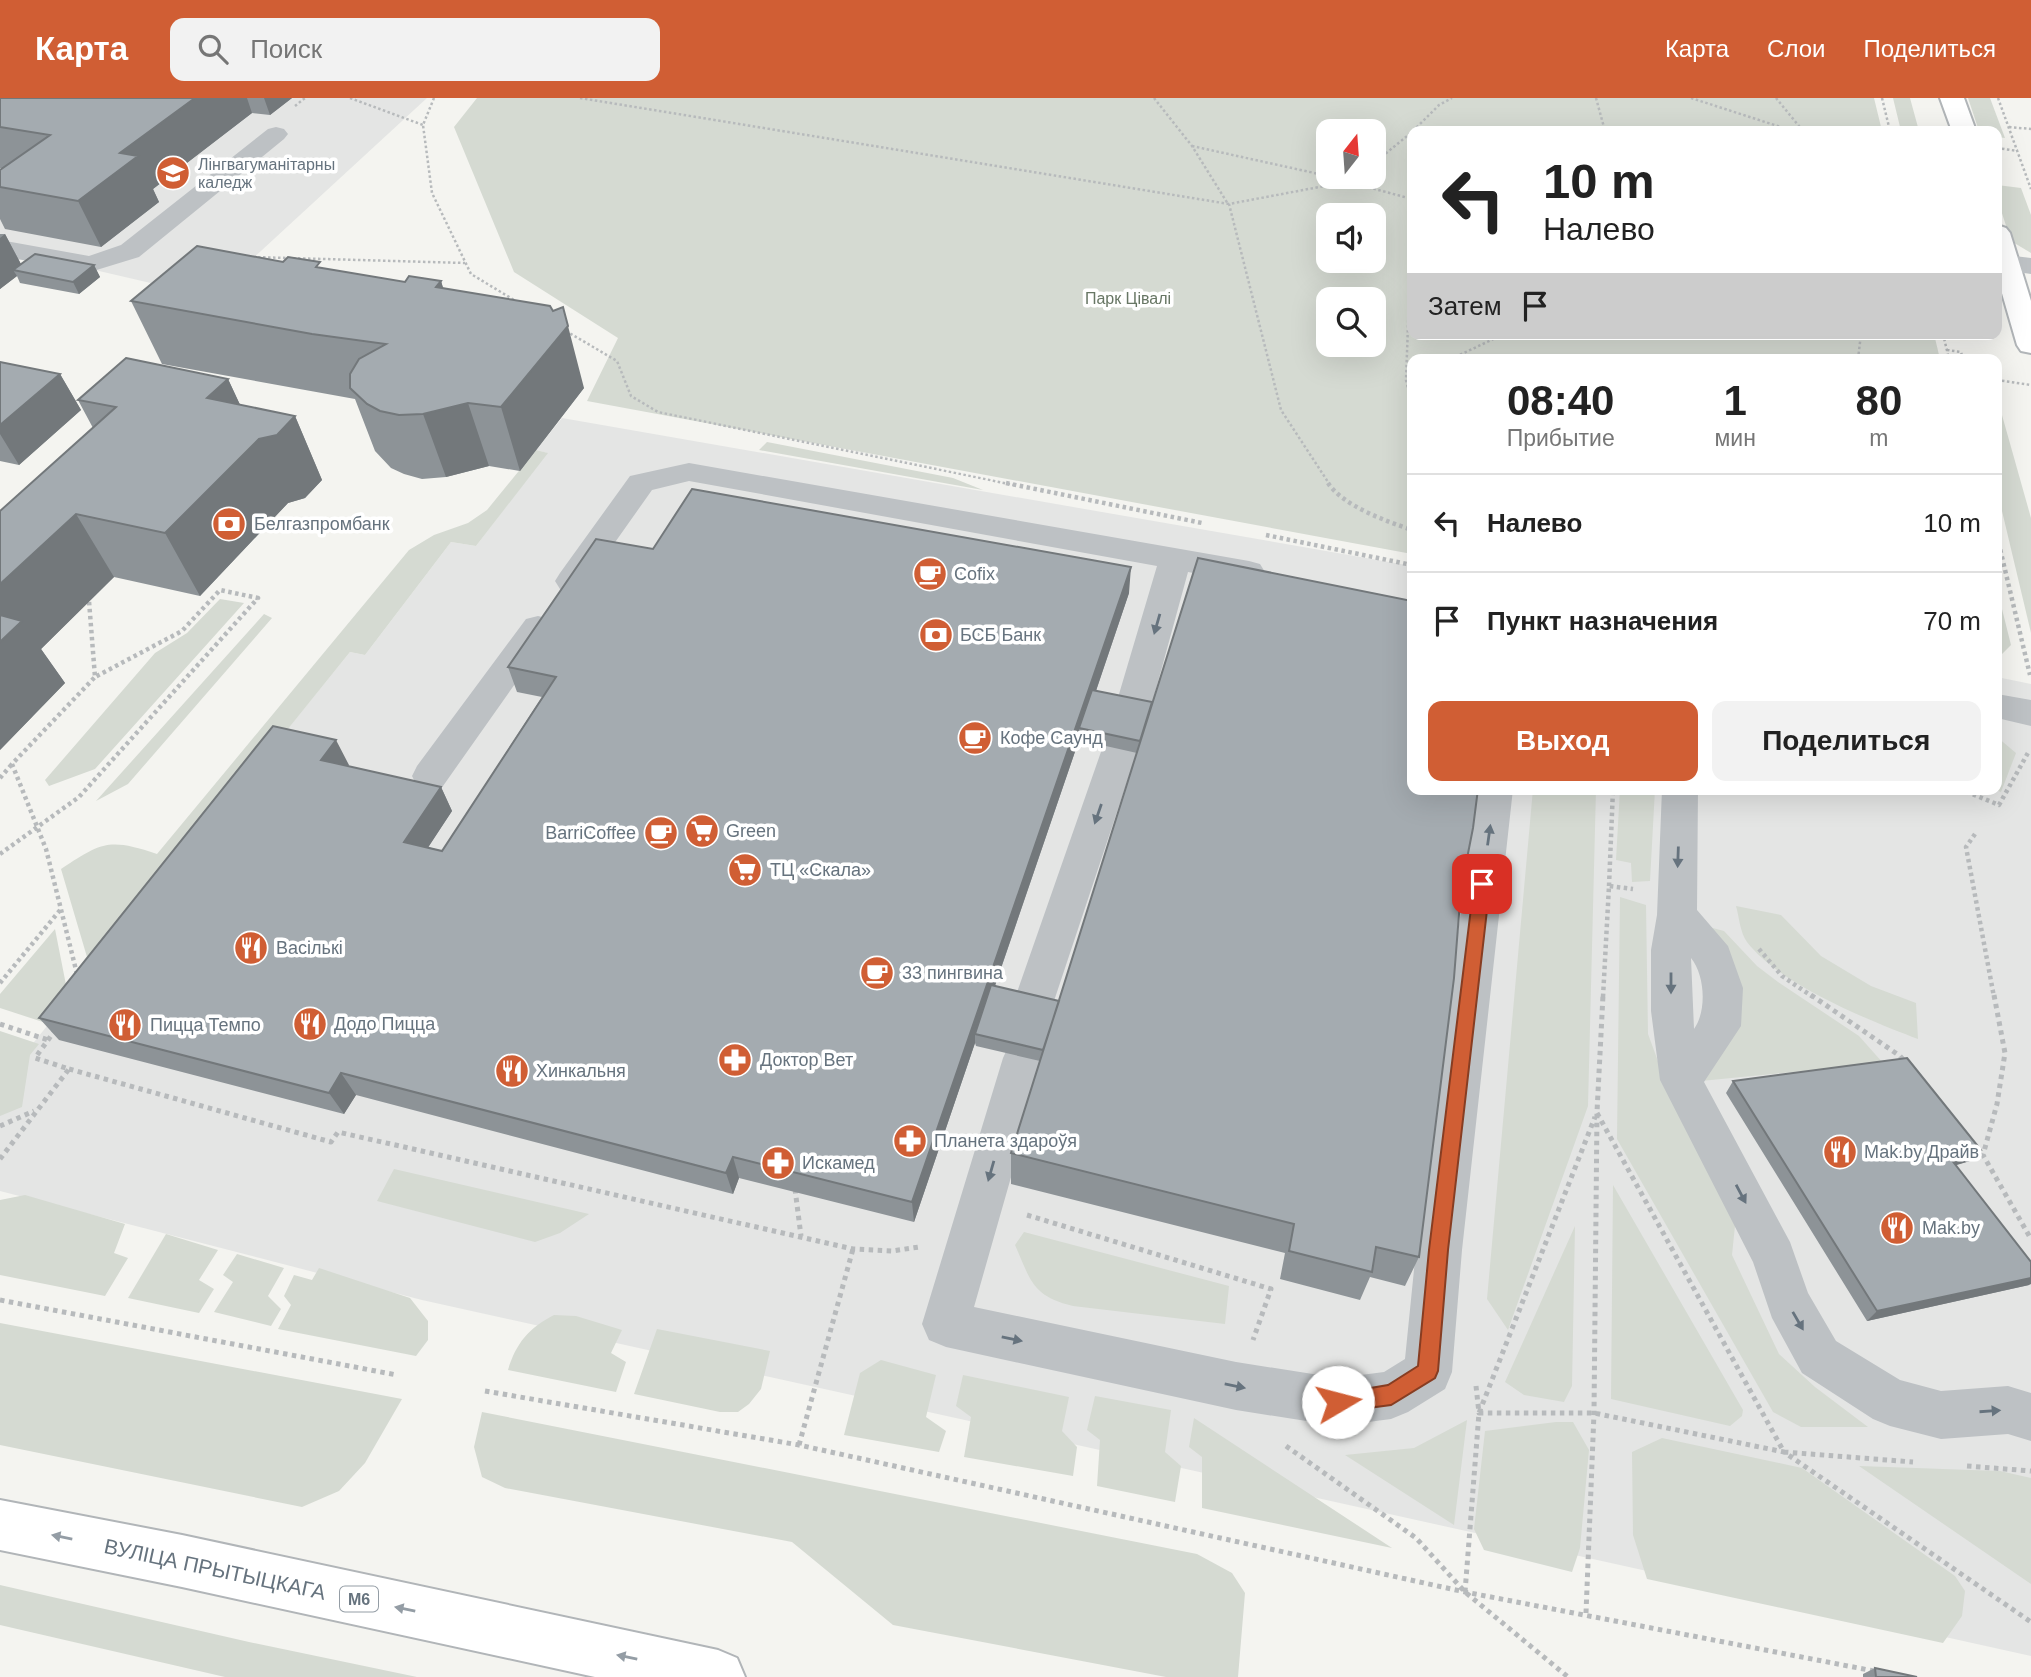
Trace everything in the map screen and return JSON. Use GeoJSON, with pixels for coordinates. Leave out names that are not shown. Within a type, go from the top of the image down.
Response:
{"type":"FeatureCollection","features":[{"type":"Feature","properties":{"kind":"main road"},"geometry":{"type":"LineString","coordinates":[[1952,98],[1962,126]]}},
{"type":"Feature","properties":{"kind":"main road"},"geometry":{"type":"LineString","coordinates":[[2002,240],[2019,265],[2031,345]]}},
{"type":"Feature","properties":{"kind":"main road","name":"ВУЛІЦА ПРЫТЫЦКАГА"},"geometry":{"type":"LineString","coordinates":[[0,1525],[718,1677]]}},
{"type":"Feature","properties":{"kind":"lane"},"geometry":{"type":"LineString","coordinates":[[0,248],[90,264],[130,251],[276,134]]}},
{"type":"Feature","properties":{"kind":"lane"},"geometry":{"type":"LineString","coordinates":[[430,776],[641,483],[689,472],[1280,578]]}},
{"type":"Feature","properties":{"kind":"lane"},"geometry":{"type":"LineString","coordinates":[[1132,711],[1175,559]]}},
{"type":"Feature","properties":{"kind":"lane"},"geometry":{"type":"LineString","coordinates":[[2002,707],[2031,713]]}},
{"type":"Feature","properties":{"kind":"lane"},"geometry":{"type":"LineString","coordinates":[[1034,1001],[1120,749]]}},
{"type":"Feature","properties":{"kind":"lane"},"geometry":{"type":"LineString","coordinates":[[1024,1058],[946,1324],[1248,1388],[1338,1402],[1391,1395],[1428,1371],[1438,1250],[1494,795]]}},
{"type":"Feature","properties":{"kind":"lane"},"geometry":{"type":"LineString","coordinates":[[1680,795],[1677,915],[1671,950],[1671,1011],[1681,1080],[1774,1257],[1788,1303],[1819,1357],[1890,1402],[1941,1415],[2008,1410],[2031,1417]]}},
{"type":"Feature","properties":{"kind":"path"},"geometry":{"type":"LineString","coordinates":[[294,107],[305,98]]}},
{"type":"Feature","properties":{"kind":"path"},"geometry":{"type":"LineString","coordinates":[[350,98],[423,125]]}},
{"type":"Feature","properties":{"kind":"path"},"geometry":{"type":"LineString","coordinates":[[433,98],[423,125],[432,193],[471,274],[527,307]]}},
{"type":"Feature","properties":{"kind":"path"},"geometry":{"type":"LineString","coordinates":[[580,98],[1229,204],[1316,188]]}},
{"type":"Feature","properties":{"kind":"path"},"geometry":{"type":"LineString","coordinates":[[1154,98],[1192,146],[1229,204],[1281,410],[1335,493],[1385,520],[1407,528]]}},
{"type":"Feature","properties":{"kind":"path"},"geometry":{"type":"LineString","coordinates":[[1420,126],[1439,105],[1452,98]]}},
{"type":"Feature","properties":{"kind":"path"},"geometry":{"type":"LineString","coordinates":[[1596,98],[1604,126]]}},
{"type":"Feature","properties":{"kind":"path"},"geometry":{"type":"LineString","coordinates":[[1691,98],[1778,126]]}},
{"type":"Feature","properties":{"kind":"path"},"geometry":{"type":"LineString","coordinates":[[1776,98],[1799,126]]}},
{"type":"Feature","properties":{"kind":"path"},"geometry":{"type":"LineString","coordinates":[[1882,98],[1889,126]]}},
{"type":"Feature","properties":{"kind":"path"},"geometry":{"type":"LineString","coordinates":[[1998,98],[2031,189]]}},
{"type":"Feature","properties":{"kind":"path"},"geometry":{"type":"LineString","coordinates":[[2009,127],[2031,129]]}},
{"type":"Feature","properties":{"kind":"path"},"geometry":{"type":"LineString","coordinates":[[1386,153],[1407,137]]}},
{"type":"Feature","properties":{"kind":"path"},"geometry":{"type":"LineString","coordinates":[[1192,146],[1316,173]]}},
{"type":"Feature","properties":{"kind":"path"},"geometry":{"type":"LineString","coordinates":[[2002,149],[2018,151]]}},
{"type":"Feature","properties":{"kind":"path"},"geometry":{"type":"LineString","coordinates":[[1378,189],[1407,198]]}},
{"type":"Feature","properties":{"kind":"path"},"geometry":{"type":"LineString","coordinates":[[252,257],[466,263]]}},
{"type":"Feature","properties":{"kind":"path"},"geometry":{"type":"LineString","coordinates":[[561,327],[617,361],[631,396],[658,412],[1206,523]]}},
{"type":"Feature","properties":{"kind":"path"},"geometry":{"type":"LineString","coordinates":[[1407,340],[1407,384]]}},
{"type":"Feature","properties":{"kind":"path"},"geometry":{"type":"LineString","coordinates":[[1462,354],[1491,340]]}},
{"type":"Feature","properties":{"kind":"path"},"geometry":{"type":"LineString","coordinates":[[1944,340],[1948,354]]}},
{"type":"Feature","properties":{"kind":"path"},"geometry":{"type":"LineString","coordinates":[[1947,350],[1961,354]]}},
{"type":"Feature","properties":{"kind":"path"},"geometry":{"type":"LineString","coordinates":[[2002,381],[2031,384]]}},
{"type":"Feature","properties":{"kind":"path"},"geometry":{"type":"LineString","coordinates":[[1261,534],[1407,564]]}},
{"type":"Feature","properties":{"kind":"path"},"geometry":{"type":"LineString","coordinates":[[2002,557],[2030,675]]}},
{"type":"Feature","properties":{"kind":"path"},"geometry":{"type":"LineString","coordinates":[[0,778],[95,677],[182,631],[220,590],[258,598],[79,797],[0,854]]}},
{"type":"Feature","properties":{"kind":"path"},"geometry":{"type":"LineString","coordinates":[[89,601],[95,677]]}},
{"type":"Feature","properties":{"kind":"path"},"geometry":{"type":"LineString","coordinates":[[1975,795],[1999,805],[2006,798],[2031,747]]}},
{"type":"Feature","properties":{"kind":"path"},"geometry":{"type":"LineString","coordinates":[[12,764],[38,828],[79,984]]}},
{"type":"Feature","properties":{"kind":"path"},"geometry":{"type":"LineString","coordinates":[[1609,886],[1613,795]]}},
{"type":"Feature","properties":{"kind":"path"},"geometry":{"type":"LineString","coordinates":[[1975,834],[1966,847],[2005,1053],[1997,1104],[1983,1155],[2031,1239]]}},
{"type":"Feature","properties":{"kind":"path"},"geometry":{"type":"LineString","coordinates":[[0,983],[61,908]]}},
{"type":"Feature","properties":{"kind":"path"},"geometry":{"type":"LineString","coordinates":[[0,1024],[48,1040]]}},
{"type":"Feature","properties":{"kind":"path"},"geometry":{"type":"LineString","coordinates":[[57,1029],[35,1058],[331,1142],[338,1132],[853,1249],[892,1251],[926,1246]]}},
{"type":"Feature","properties":{"kind":"path"},"geometry":{"type":"LineString","coordinates":[[0,1159],[69,1069]]}},
{"type":"Feature","properties":{"kind":"path"},"geometry":{"type":"LineString","coordinates":[[0,1126],[38,1110]]}},
{"type":"Feature","properties":{"kind":"path"},"geometry":{"type":"LineString","coordinates":[[1479,1413],[1597,1112]]}},
{"type":"Feature","properties":{"kind":"path"},"geometry":{"type":"LineString","coordinates":[[1586,1613],[1594,1413],[1597,1112]]}},
{"type":"Feature","properties":{"kind":"path"},"geometry":{"type":"LineString","coordinates":[[1597,1112],[1784,1452],[2031,1622]]}},
{"type":"Feature","properties":{"kind":"path"},"geometry":{"type":"LineString","coordinates":[[797,1178],[795,1192],[801,1237]]}},
{"type":"Feature","properties":{"kind":"path"},"geometry":{"type":"LineString","coordinates":[[799,1445],[853,1249]]}},
{"type":"Feature","properties":{"kind":"path"},"geometry":{"type":"LineString","coordinates":[[0,1300],[397,1375]]}},
{"type":"Feature","properties":{"kind":"path"},"geometry":{"type":"LineString","coordinates":[[1465,1592],[1479,1413],[1475,1372]]}},
{"type":"Feature","properties":{"kind":"path"},"geometry":{"type":"LineString","coordinates":[[485,1391],[799,1445],[1465,1592],[1586,1613],[1879,1672]]}},
{"type":"Feature","properties":{"kind":"path"},"geometry":{"type":"LineString","coordinates":[[1479,1413],[1594,1413],[1784,1452],[1921,1463]]}},
{"type":"Feature","properties":{"kind":"path"},"geometry":{"type":"LineString","coordinates":[[1962,1466],[2031,1471]]}},
{"type":"Feature","properties":{"kind":"shaded area","name":"Лінгвагуманітарны каледж"},"geometry":{"type":"Polygon","coordinates":[[[0,98],[427,98],[211,297],[0,248],[0,98]]]}},
{"type":"Feature","properties":{"kind":"shaded area"},"geometry":{"type":"Polygon","coordinates":[[[562,418],[1407,565],[1407,795],[2002,795],[2002,678],[2031,684],[2031,1656],[422,1300],[0,1191],[0,1101],[13,1068],[350,652],[365,655],[451,542],[476,546],[547,453],[536,450],[562,418]]]}},
{"type":"Feature","properties":{"kind":"green space","name":"Парк Цівалі"},"geometry":{"type":"Polygon","coordinates":[[[477,98],[1874,98],[1881,126],[1407,126],[1407,340],[1935,340],[1939,354],[1407,354],[1407,553],[587,401],[618,338],[514,272],[454,127],[477,98]]]}},
{"type":"Feature","properties":{"kind":"green space"},"geometry":{"type":"Polygon","coordinates":[[[1893,98],[1910,98],[1918,126],[1900,126],[1893,98]]]}},
{"type":"Feature","properties":{"kind":"green space"},"geometry":{"type":"Polygon","coordinates":[[[1968,98],[1990,98],[2000,126],[1977,126],[1968,98]]]}},
{"type":"Feature","properties":{"kind":"green space"},"geometry":{"type":"Polygon","coordinates":[[[2002,186],[2021,188],[2031,215],[2031,253],[2011,241],[2002,213],[2002,186]]]}},
{"type":"Feature","properties":{"kind":"green space"},"geometry":{"type":"Polygon","coordinates":[[[2002,415],[2031,518],[2031,633],[2002,511],[2002,415]]]}},
{"type":"Feature","properties":{"kind":"green space"},"geometry":{"type":"Polygon","coordinates":[[[767,442],[953,478],[983,490],[759,450],[767,442]]]}},
{"type":"Feature","properties":{"kind":"green space"},"geometry":{"type":"Polygon","coordinates":[[[536,450],[548,453],[476,546],[451,542],[365,655],[350,652],[113,946],[87,957],[61,869],[106,845],[128,846],[157,854],[409,550],[434,535],[468,523],[487,510],[536,450]]]}},
{"type":"Feature","properties":{"kind":"green space"},"geometry":{"type":"Polygon","coordinates":[[[220,599],[244,603],[95,769],[49,786],[45,780],[155,653],[187,633],[220,599]]]}},
{"type":"Feature","properties":{"kind":"green space"},"geometry":{"type":"Polygon","coordinates":[[[2002,609],[2011,645],[2002,654],[2002,609]]]}},
{"type":"Feature","properties":{"kind":"green space"},"geometry":{"type":"Polygon","coordinates":[[[264,614],[272,618],[128,784],[96,801],[264,614]]]}},
{"type":"Feature","properties":{"kind":"green space"},"geometry":{"type":"Polygon","coordinates":[[[2002,741],[2016,753],[2002,789],[2002,741]]]}},
{"type":"Feature","properties":{"kind":"green space"},"geometry":{"type":"Polygon","coordinates":[[[1532,795],[1596,795],[1588,1106],[1508,1330],[1487,1299],[1532,795]]]}},
{"type":"Feature","properties":{"kind":"green space"},"geometry":{"type":"Polygon","coordinates":[[[1620,795],[1655,795],[1650,881],[1632,882],[1631,863],[1616,860],[1620,795]]]}},
{"type":"Feature","properties":{"kind":"green space"},"geometry":{"type":"Polygon","coordinates":[[[1620,897],[1646,905],[1648,1034],[1666,1083],[1736,1216],[1732,1255],[1779,1354],[1815,1387],[1868,1427],[1801,1427],[1773,1412],[1617,1139],[1620,897]]]}},
{"type":"Feature","properties":{"kind":"green space"},"geometry":{"type":"Polygon","coordinates":[[[1736,906],[1781,915],[1821,956],[1871,986],[1916,1003],[1918,1039],[1826,1000],[1781,973],[1747,942],[1736,906]]]}},
{"type":"Feature","properties":{"kind":"green space"},"geometry":{"type":"Polygon","coordinates":[[[1709,927],[1724,931],[1757,966],[1859,1036],[1883,1063],[1701,1081],[1709,927]]]}},
{"type":"Feature","properties":{"kind":"green space"},"geometry":{"type":"Polygon","coordinates":[[[55,929],[69,1000],[49,1024],[0,1008],[0,994],[55,929]]]}},
{"type":"Feature","properties":{"kind":"green space"},"geometry":{"type":"Polygon","coordinates":[[[0,1031],[39,1044],[30,1055],[22,1107],[0,1116],[0,1031]]]}},
{"type":"Feature","properties":{"kind":"green space"},"geometry":{"type":"Polygon","coordinates":[[[394,1169],[589,1214],[560,1233],[535,1242],[377,1201],[394,1169]]]}},
{"type":"Feature","properties":{"kind":"green space"},"geometry":{"type":"Polygon","coordinates":[[[1613,1185],[1743,1410],[1742,1416],[1730,1426],[1611,1399],[1613,1185]]]}},
{"type":"Feature","properties":{"kind":"green space"},"geometry":{"type":"Polygon","coordinates":[[[25,1195],[125,1224],[114,1253],[128,1258],[105,1296],[0,1275],[0,1200],[25,1195]]]}},
{"type":"Feature","properties":{"kind":"green space"},"geometry":{"type":"Polygon","coordinates":[[[1575,1226],[1572,1386],[1564,1402],[1524,1395],[1505,1382],[1575,1226]]]}},
{"type":"Feature","properties":{"kind":"green space"},"geometry":{"type":"Polygon","coordinates":[[[1024,1232],[1229,1286],[1225,1324],[1073,1306],[1059,1302],[1041,1292],[1030,1277],[1015,1245],[1024,1232]]]}},
{"type":"Feature","properties":{"kind":"green space"},"geometry":{"type":"Polygon","coordinates":[[[166,1234],[218,1250],[199,1280],[214,1289],[199,1313],[128,1298],[166,1234]]]}},
{"type":"Feature","properties":{"kind":"green space"},"geometry":{"type":"Polygon","coordinates":[[[237,1254],[284,1268],[268,1296],[281,1309],[271,1326],[214,1312],[233,1282],[223,1275],[237,1254]]]}},
{"type":"Feature","properties":{"kind":"green space"},"geometry":{"type":"Polygon","coordinates":[[[319,1268],[410,1298],[428,1321],[428,1340],[416,1356],[278,1329],[291,1305],[284,1296],[294,1275],[312,1280],[319,1268]]]}},
{"type":"Feature","properties":{"kind":"green space"},"geometry":{"type":"Polygon","coordinates":[[[554,1315],[576,1316],[622,1330],[611,1353],[626,1362],[616,1392],[508,1370],[525,1337],[537,1325],[554,1315]]]}},
{"type":"Feature","properties":{"kind":"green space"},"geometry":{"type":"Polygon","coordinates":[[[0,1323],[402,1399],[365,1463],[339,1491],[302,1507],[0,1445],[0,1323]]]}},
{"type":"Feature","properties":{"kind":"green space"},"geometry":{"type":"Polygon","coordinates":[[[657,1329],[770,1351],[761,1389],[749,1404],[738,1412],[720,1412],[634,1394],[657,1329]]]}},
{"type":"Feature","properties":{"kind":"green space"},"geometry":{"type":"Polygon","coordinates":[[[881,1360],[936,1375],[926,1417],[946,1431],[939,1452],[844,1435],[860,1373],[881,1360]]]}},
{"type":"Feature","properties":{"kind":"green space"},"geometry":{"type":"Polygon","coordinates":[[[963,1375],[1069,1397],[1062,1431],[1077,1447],[1073,1476],[964,1457],[971,1417],[956,1406],[963,1375]]]}},
{"type":"Feature","properties":{"kind":"green space"},"geometry":{"type":"Polygon","coordinates":[[[1095,1396],[1171,1410],[1165,1452],[1181,1466],[1175,1502],[1097,1486],[1100,1440],[1087,1430],[1095,1396]]]}},
{"type":"Feature","properties":{"kind":"green space"},"geometry":{"type":"Polygon","coordinates":[[[482,1412],[1197,1554],[1232,1573],[1245,1593],[1238,1677],[1166,1677],[893,1625],[792,1542],[505,1488],[482,1477],[474,1447],[482,1412]]]}},
{"type":"Feature","properties":{"kind":"green space"},"geometry":{"type":"Polygon","coordinates":[[[1194,1418],[1392,1548],[1202,1508],[1202,1457],[1189,1447],[1194,1418]]]}},
{"type":"Feature","properties":{"kind":"green space"},"geometry":{"type":"Polygon","coordinates":[[[1467,1420],[1454,1525],[1345,1455],[1414,1448],[1467,1420]]]}},
{"type":"Feature","properties":{"kind":"green space"},"geometry":{"type":"Polygon","coordinates":[[[1573,1422],[1589,1450],[1580,1548],[1572,1572],[1484,1550],[1474,1529],[1485,1431],[1573,1422]]]}},
{"type":"Feature","properties":{"kind":"green space"},"geometry":{"type":"Polygon","coordinates":[[[1662,1438],[1802,1468],[1955,1576],[1965,1591],[1962,1616],[1943,1643],[1647,1579],[1633,1535],[1632,1452],[1662,1438]]]}},
{"type":"Feature","properties":{"kind":"green space"},"geometry":{"type":"Polygon","coordinates":[[[1859,1466],[2000,1471],[2031,1478],[2031,1584],[1859,1466]]]}},
{"type":"Feature","properties":{"kind":"green space"},"geometry":{"type":"Polygon","coordinates":[[[0,1585],[417,1677],[225,1677],[0,1625],[0,1585]]]}},
{"type":"Feature","properties":{"kind":"building"},"geometry":{"type":"Polygon","coordinates":[[[0,98],[195,98],[120,153],[138,156],[78,201],[0,187],[0,170],[50,135],[0,127],[0,98]]]}},
{"type":"Feature","properties":{"kind":"building"},"geometry":{"type":"Polygon","coordinates":[[[197,246],[283,262],[288,257],[320,262],[316,267],[405,282],[409,276],[441,281],[436,287],[550,306],[553,311],[563,307],[568,326],[501,407],[468,403],[423,414],[399,415],[380,411],[367,404],[350,388],[350,374],[359,359],[386,344],[312,334],[131,301],[197,246]]]}},
{"type":"Feature","properties":{"kind":"building"},"geometry":{"type":"Polygon","coordinates":[[[35,254],[94,265],[73,282],[13,270],[35,254]]]}},
{"type":"Feature","properties":{"kind":"building"},"geometry":{"type":"Polygon","coordinates":[[[126,358],[228,379],[207,398],[295,416],[277,435],[259,439],[165,533],[76,514],[0,584],[0,511],[116,407],[78,400],[126,358]]]}},
{"type":"Feature","properties":{"kind":"building"},"geometry":{"type":"Polygon","coordinates":[[[0,362],[60,374],[0,425],[0,362]]]}},
{"type":"Feature","properties":{"kind":"building","name":"ТЦ «Скала»"},"geometry":{"type":"Polygon","coordinates":[[[692,489],[1131,567],[912,1202],[733,1157],[726,1173],[341,1073],[329,1093],[39,1018],[273,726],[336,740],[321,760],[441,787],[404,842],[442,851],[556,677],[508,667],[596,539],[653,549],[692,489]]]}},
{"type":"Feature","properties":{"kind":"building"},"geometry":{"type":"Polygon","coordinates":[[[1198,558],[1407,600],[1407,795],[1477,795],[1461,889],[1454,978],[1419,1257],[1376,1247],[1372,1272],[1289,1251],[1294,1224],[1011,1153],[1198,558]]]}},
{"type":"Feature","properties":{"kind":"building"},"geometry":{"type":"Polygon","coordinates":[[[0,615],[22,621],[0,642],[0,615]]]}},
{"type":"Feature","properties":{"kind":"building"},"geometry":{"type":"Polygon","coordinates":[[[1092,690],[1152,702],[1140,741],[1079,728],[1092,690]]]}},
{"type":"Feature","properties":{"kind":"building"},"geometry":{"type":"Polygon","coordinates":[[[991,985],[1059,1001],[1043,1050],[975,1034],[991,985]]]}},
{"type":"Feature","properties":{"kind":"building","name":"Mak.by"},"geometry":{"type":"Polygon","coordinates":[[[1907,1058],[1981,1150],[1951,1159],[2031,1262],[2031,1278],[1877,1311],[1733,1081],[1907,1058]]]}},
{"type":"Feature","properties":{"kind":"building"},"geometry":{"type":"Polygon","coordinates":[[[1875,1668],[1917,1677],[1876,1677],[1875,1668]]]}},
{"type":"Feature","properties":{"kind":"place","name":"Лінгвагуманітарны каледж"},"geometry":{"type":"Point","coordinates":[173,173]}},
{"type":"Feature","properties":{"kind":"place","name":"Белгазпромбанк"},"geometry":{"type":"Point","coordinates":[229,524]}},
{"type":"Feature","properties":{"kind":"place","name":"Cofix"},"geometry":{"type":"Point","coordinates":[930,574]}},
{"type":"Feature","properties":{"kind":"place","name":"БСБ Банк"},"geometry":{"type":"Point","coordinates":[936,635]}},
{"type":"Feature","properties":{"kind":"place","name":"Кофе Саунд"},"geometry":{"type":"Point","coordinates":[975,738]}},
{"type":"Feature","properties":{"kind":"place","name":"Green"},"geometry":{"type":"Point","coordinates":[702,831]}},
{"type":"Feature","properties":{"kind":"place","name":"BarriCoffee"},"geometry":{"type":"Point","coordinates":[661,833]}},
{"type":"Feature","properties":{"kind":"place","name":"ТЦ «Скала»"},"geometry":{"type":"Point","coordinates":[745,870]}},
{"type":"Feature","properties":{"kind":"place","name":"Васількі"},"geometry":{"type":"Point","coordinates":[251,948]}},
{"type":"Feature","properties":{"kind":"place","name":"33 пингвина"},"geometry":{"type":"Point","coordinates":[877,973]}},
{"type":"Feature","properties":{"kind":"place","name":"Додо Пицца"},"geometry":{"type":"Point","coordinates":[310,1024]}},
{"type":"Feature","properties":{"kind":"place","name":"Пицца Темпо"},"geometry":{"type":"Point","coordinates":[125,1025]}},
{"type":"Feature","properties":{"kind":"place","name":"Доктор Вет"},"geometry":{"type":"Point","coordinates":[735,1060]}},
{"type":"Feature","properties":{"kind":"place","name":"Хинкальня"},"geometry":{"type":"Point","coordinates":[512,1071]}},
{"type":"Feature","properties":{"kind":"place","name":"Планета здароўя"},"geometry":{"type":"Point","coordinates":[910,1141]}},
{"type":"Feature","properties":{"kind":"place","name":"Маk.by Драйв"},"geometry":{"type":"Point","coordinates":[1840,1152]}},
{"type":"Feature","properties":{"kind":"place","name":"Искамед"},"geometry":{"type":"Point","coordinates":[778,1163]}},
{"type":"Feature","properties":{"kind":"place","name":"Mak.by"},"geometry":{"type":"Point","coordinates":[1897,1228]}},
{"type":"Feature","properties":{"kind":"route"},"geometry":{"type":"LineString","coordinates":[[1338,1402],[1391,1395],[1428,1371],[1438,1250],[1457,1112],[1482,884]]}}]}
